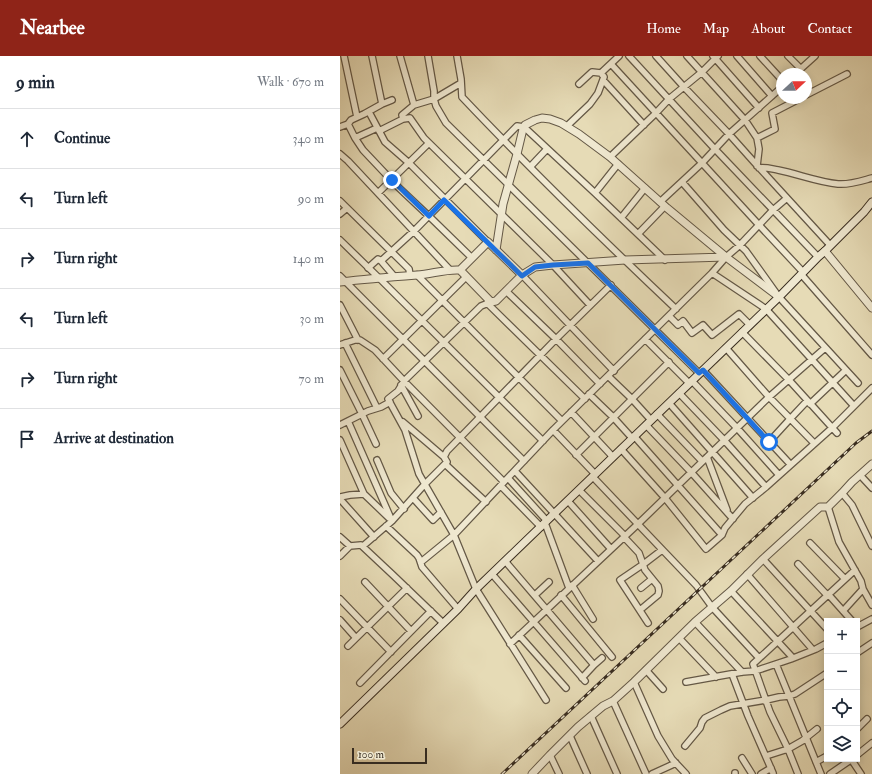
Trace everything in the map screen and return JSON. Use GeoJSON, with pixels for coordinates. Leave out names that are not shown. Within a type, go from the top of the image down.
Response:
{"type":"FeatureCollection","features":[{"type":"Feature","properties":{"kind":"street"},"geometry":{"type":"LineString","coordinates":[[344,56],[357,117]]}},
{"type":"Feature","properties":{"kind":"street"},"geometry":{"type":"LineString","coordinates":[[372,56],[382,104]]}},
{"type":"Feature","properties":{"kind":"street"},"geometry":{"type":"LineString","coordinates":[[400,56],[414,105]]}},
{"type":"Feature","properties":{"kind":"street"},"geometry":{"type":"LineString","coordinates":[[428,56],[434,91],[434,100],[446,123],[748,418],[790,464]]}},
{"type":"Feature","properties":{"kind":"street"},"geometry":{"type":"LineString","coordinates":[[457,56],[462,98],[530,167],[676,309]]}},
{"type":"Feature","properties":{"kind":"street"},"geometry":{"type":"LineString","coordinates":[[601,73],[619,56]]}},
{"type":"Feature","properties":{"kind":"street"},"geometry":{"type":"LineString","coordinates":[[629,56],[818,257]]}},
{"type":"Feature","properties":{"kind":"street"},"geometry":{"type":"LineString","coordinates":[[656,56],[730,134],[758,167],[830,245]]}},
{"type":"Feature","properties":{"kind":"street"},"geometry":{"type":"LineString","coordinates":[[687,56],[745,120],[757,138],[759,149],[758,167]]}},
{"type":"Feature","properties":{"kind":"street"},"geometry":{"type":"LineString","coordinates":[[737,56],[772,96]]}},
{"type":"Feature","properties":{"kind":"street"},"geometry":{"type":"LineString","coordinates":[[760,56],[776,73]]}},
{"type":"Feature","properties":{"kind":"street"},"geometry":{"type":"LineString","coordinates":[[788,56],[800,68]]}},
{"type":"Feature","properties":{"kind":"street"},"geometry":{"type":"LineString","coordinates":[[802,68],[814,56]]}},
{"type":"Feature","properties":{"kind":"street"},"geometry":{"type":"LineString","coordinates":[[610,157],[656,114],[668,99],[702,72],[715,57],[760,108]]}},
{"type":"Feature","properties":{"kind":"street"},"geometry":{"type":"LineString","coordinates":[[610,64],[759,225],[872,355]]}},
{"type":"Feature","properties":{"kind":"street"},"geometry":{"type":"LineString","coordinates":[[579,84],[592,72],[601,73]]}},
{"type":"Feature","properties":{"kind":"street"},"geometry":{"type":"LineString","coordinates":[[567,126],[590,104],[598,93],[604,77],[601,73]]}},
{"type":"Feature","properties":{"kind":"street"},"geometry":{"type":"LineString","coordinates":[[812,93],[847,74]]}},
{"type":"Feature","properties":{"kind":"street"},"geometry":{"type":"LineString","coordinates":[[603,80],[644,125]]}},
{"type":"Feature","properties":{"kind":"street"},"geometry":{"type":"LineString","coordinates":[[403,119],[402,115],[414,105],[434,100],[461,83]]}},
{"type":"Feature","properties":{"kind":"street"},"geometry":{"type":"LineString","coordinates":[[638,234],[682,182],[730,134],[776,92]]}},
{"type":"Feature","properties":{"kind":"street"},"geometry":{"type":"LineString","coordinates":[[340,127],[392,100]]}},
{"type":"Feature","properties":{"kind":"street"},"geometry":{"type":"LineString","coordinates":[[757,138],[774,129],[772,113],[789,104]]}},
{"type":"Feature","properties":{"kind":"street"},"geometry":{"type":"LineString","coordinates":[[369,112],[385,142],[409,163],[444,200],[571,325],[614,371]]}},
{"type":"Feature","properties":{"kind":"street"},"geometry":{"type":"LineString","coordinates":[[355,138],[403,119],[410,118],[424,138],[553,265],[590,305]]}},
{"type":"Feature","properties":{"kind":"street"},"geometry":{"type":"LineString","coordinates":[[496,250],[503,204],[524,127],[530,122],[542,118],[550,119],[567,126],[610,157],[726,257],[779,297]]}},
{"type":"Feature","properties":{"kind":"street"},"geometry":{"type":"LineString","coordinates":[[348,124],[355,138],[364,150],[392,180],[472,258]]}},
{"type":"Feature","properties":{"kind":"street"},"geometry":{"type":"LineString","coordinates":[[381,261],[414,231],[518,126],[524,127],[665,260]]}},
{"type":"Feature","properties":{"kind":"street"},"geometry":{"type":"LineString","coordinates":[[378,193],[429,143]]}},
{"type":"Feature","properties":{"kind":"street"},"geometry":{"type":"LineString","coordinates":[[530,167],[547,149]]}},
{"type":"Feature","properties":{"kind":"street"},"geometry":{"type":"LineString","coordinates":[[340,154],[450,270]]}},
{"type":"Feature","properties":{"kind":"street"},"geometry":{"type":"LineString","coordinates":[[595,193],[618,164]]}},
{"type":"Feature","properties":{"kind":"street"},"geometry":{"type":"LineString","coordinates":[[758,167],[784,171],[821,181],[840,184],[852,184],[872,178]]}},
{"type":"Feature","properties":{"kind":"street"},"geometry":{"type":"LineString","coordinates":[[682,182],[724,230],[746,251],[779,297],[858,383]]}},
{"type":"Feature","properties":{"kind":"street"},"geometry":{"type":"LineString","coordinates":[[621,218],[645,188]]}},
{"type":"Feature","properties":{"kind":"street"},"geometry":{"type":"LineString","coordinates":[[421,562],[454,535],[553,430],[712,273],[726,257],[740,245],[773,210],[787,198]]}},
{"type":"Feature","properties":{"kind":"street"},"geometry":{"type":"LineString","coordinates":[[340,201],[409,269],[413,275],[442,300],[562,422]]}},
{"type":"Feature","properties":{"kind":"street"},"geometry":{"type":"LineString","coordinates":[[340,724],[544,523],[779,297],[864,212],[872,202]]}},
{"type":"Feature","properties":{"kind":"street"},"geometry":{"type":"LineString","coordinates":[[340,214],[347,208]]}},
{"type":"Feature","properties":{"kind":"street"},"geometry":{"type":"LineString","coordinates":[[340,240],[543,441]]}},
{"type":"Feature","properties":{"kind":"street"},"geometry":{"type":"LineString","coordinates":[[342,280],[460,270],[488,242]]}},
{"type":"Feature","properties":{"kind":"street"},"geometry":{"type":"LineString","coordinates":[[825,251],[872,308]]}},
{"type":"Feature","properties":{"kind":"street"},"geometry":{"type":"LineString","coordinates":[[546,700],[476,590],[454,535],[419,474],[405,430],[388,399],[398,391],[403,383],[481,306],[489,302],[496,301],[522,276],[535,267],[625,260],[726,257]]}},
{"type":"Feature","properties":{"kind":"street"},"geometry":{"type":"LineString","coordinates":[[368,268],[378,259],[394,276]]}},
{"type":"Feature","properties":{"kind":"street"},"geometry":{"type":"LineString","coordinates":[[460,270],[540,355],[585,399]]}},
{"type":"Feature","properties":{"kind":"street"},"geometry":{"type":"LineString","coordinates":[[712,273],[766,309],[854,406]]}},
{"type":"Feature","properties":{"kind":"street"},"geometry":{"type":"LineString","coordinates":[[383,359],[466,277]]}},
{"type":"Feature","properties":{"kind":"street"},"geometry":{"type":"LineString","coordinates":[[342,280],[524,461]]}},
{"type":"Feature","properties":{"kind":"street"},"geometry":{"type":"LineString","coordinates":[[444,457],[447,451],[498,397],[611,285]]}},
{"type":"Feature","properties":{"kind":"street"},"geometry":{"type":"LineString","coordinates":[[506,291],[600,384]]}},
{"type":"Feature","properties":{"kind":"street"},"geometry":{"type":"LineString","coordinates":[[340,306],[358,340]]}},
{"type":"Feature","properties":{"kind":"street"},"geometry":{"type":"LineString","coordinates":[[669,316],[678,325],[683,321],[692,333],[703,325],[712,335],[739,314],[750,325]]}},
{"type":"Feature","properties":{"kind":"street"},"geometry":{"type":"LineString","coordinates":[[742,332],[789,380],[836,433]]}},
{"type":"Feature","properties":{"kind":"street"},"geometry":{"type":"LineString","coordinates":[[645,339],[736,428],[778,475]]}},
{"type":"Feature","properties":{"kind":"street"},"geometry":{"type":"LineString","coordinates":[[377,408],[342,344],[360,340],[375,350],[403,383],[460,437],[544,523],[570,587],[593,619]]}},
{"type":"Feature","properties":{"kind":"street"},"geometry":{"type":"LineString","coordinates":[[726,348],[769,397],[814,443]]}},
{"type":"Feature","properties":{"kind":"street"},"geometry":{"type":"LineString","coordinates":[[510,644],[638,524],[736,428],[825,348]]}},
{"type":"Feature","properties":{"kind":"street"},"geometry":{"type":"LineString","coordinates":[[576,454],[669,362]]}},
{"type":"Feature","properties":{"kind":"street"},"geometry":{"type":"LineString","coordinates":[[340,370],[376,444]]}},
{"type":"Feature","properties":{"kind":"street"},"geometry":{"type":"LineString","coordinates":[[769,442],[790,419],[846,370]]}},
{"type":"Feature","properties":{"kind":"street"},"geometry":{"type":"LineString","coordinates":[[608,376],[632,399],[648,422],[730,517]]}},
{"type":"Feature","properties":{"kind":"street"},"geometry":{"type":"LineString","coordinates":[[403,383],[418,416]]}},
{"type":"Feature","properties":{"kind":"street"},"geometry":{"type":"LineString","coordinates":[[621,449],[665,498],[706,549],[722,535],[730,517],[832,428],[872,388]]}},
{"type":"Feature","properties":{"kind":"street"},"geometry":{"type":"LineString","coordinates":[[679,393],[766,487]]}},
{"type":"Feature","properties":{"kind":"street"},"geometry":{"type":"LineString","coordinates":[[590,394],[678,485],[722,535]]}},
{"type":"Feature","properties":{"kind":"street"},"geometry":{"type":"LineString","coordinates":[[340,425],[390,402]]}},
{"type":"Feature","properties":{"kind":"street"},"geometry":{"type":"LineString","coordinates":[[669,403],[753,498]]}},
{"type":"Feature","properties":{"kind":"street"},"geometry":{"type":"LineString","coordinates":[[571,412],[613,457]]}},
{"type":"Feature","properties":{"kind":"street"},"geometry":{"type":"LineString","coordinates":[[657,414],[702,461]]}},
{"type":"Feature","properties":{"kind":"street"},"geometry":{"type":"LineString","coordinates":[[363,546],[404,509],[425,484],[447,462],[444,457],[399,419]]}},
{"type":"Feature","properties":{"kind":"street"},"geometry":{"type":"LineString","coordinates":[[348,421],[392,521]]}},
{"type":"Feature","properties":{"kind":"street"},"geometry":{"type":"LineString","coordinates":[[553,430],[638,524],[696,585],[712,607],[759,658]]}},
{"type":"Feature","properties":{"kind":"street"},"geometry":{"type":"LineString","coordinates":[[340,440],[364,494],[392,521]]}},
{"type":"Feature","properties":{"kind":"street"},"geometry":{"type":"LineString","coordinates":[[707,457],[730,517]]}},
{"type":"Feature","properties":{"kind":"street"},"geometry":{"type":"LineString","coordinates":[[377,460],[391,493],[404,509]]}},
{"type":"Feature","properties":{"kind":"street"},"geometry":{"type":"LineString","coordinates":[[445,464],[486,502]]}},
{"type":"Feature","properties":{"kind":"street"},"geometry":{"type":"LineString","coordinates":[[532,774],[591,716],[634,682],[696,622],[731,591],[747,574],[820,507],[828,507],[872,464]]}},
{"type":"Feature","properties":{"kind":"street"},"geometry":{"type":"LineString","coordinates":[[514,471],[598,561]]}},
{"type":"Feature","properties":{"kind":"street"},"geometry":{"type":"LineString","coordinates":[[860,475],[872,488]]}},
{"type":"Feature","properties":{"kind":"street"},"geometry":{"type":"LineString","coordinates":[[504,482],[544,523]]}},
{"type":"Feature","properties":{"kind":"street"},"geometry":{"type":"LineString","coordinates":[[579,490],[625,536],[639,553],[645,570],[658,586],[660,591],[658,595],[640,610]]}},
{"type":"Feature","properties":{"kind":"street"},"geometry":{"type":"LineString","coordinates":[[381,498],[391,493]]}},
{"type":"Feature","properties":{"kind":"street"},"geometry":{"type":"LineString","coordinates":[[842,493],[852,505],[872,546]]}},
{"type":"Feature","properties":{"kind":"street"},"geometry":{"type":"LineString","coordinates":[[364,494],[350,495],[340,498],[374,537]]}},
{"type":"Feature","properties":{"kind":"street"},"geometry":{"type":"LineString","coordinates":[[413,498],[433,520],[441,512]]}},
{"type":"Feature","properties":{"kind":"street"},"geometry":{"type":"LineString","coordinates":[[568,501],[611,549]]}},
{"type":"Feature","properties":{"kind":"street"},"geometry":{"type":"LineString","coordinates":[[828,507],[839,542],[872,605]]}},
{"type":"Feature","properties":{"kind":"street"},"geometry":{"type":"LineString","coordinates":[[386,526],[417,555],[421,562],[422,568],[458,609]]}},
{"type":"Feature","properties":{"kind":"street"},"geometry":{"type":"LineString","coordinates":[[340,537],[350,546]]}},
{"type":"Feature","properties":{"kind":"street"},"geometry":{"type":"LineString","coordinates":[[810,543],[845,579]]}},
{"type":"Feature","properties":{"kind":"street"},"geometry":{"type":"LineString","coordinates":[[340,556],[350,546],[363,546],[443,623]]}},
{"type":"Feature","properties":{"kind":"street"},"geometry":{"type":"LineString","coordinates":[[648,623],[620,580],[662,550]]}},
{"type":"Feature","properties":{"kind":"street"},"geometry":{"type":"LineString","coordinates":[[763,559],[824,626]]}},
{"type":"Feature","properties":{"kind":"street"},"geometry":{"type":"LineString","coordinates":[[505,561],[594,665]]}},
{"type":"Feature","properties":{"kind":"street"},"geometry":{"type":"LineString","coordinates":[[798,564],[849,618]]}},
{"type":"Feature","properties":{"kind":"street"},"geometry":{"type":"LineString","coordinates":[[798,774],[770,712],[752,664],[855,570]]}},
{"type":"Feature","properties":{"kind":"street"},"geometry":{"type":"LineString","coordinates":[[492,574],[583,680],[594,665],[602,658]]}},
{"type":"Feature","properties":{"kind":"street"},"geometry":{"type":"LineString","coordinates":[[747,574],[814,650]]}},
{"type":"Feature","properties":{"kind":"street"},"geometry":{"type":"LineString","coordinates":[[641,588],[652,579]]}},
{"type":"Feature","properties":{"kind":"street"},"geometry":{"type":"LineString","coordinates":[[365,582],[411,631]]}},
{"type":"Feature","properties":{"kind":"street"},"geometry":{"type":"LineString","coordinates":[[535,595],[549,582]]}},
{"type":"Feature","properties":{"kind":"street"},"geometry":{"type":"LineString","coordinates":[[348,646],[407,588]]}},
{"type":"Feature","properties":{"kind":"street"},"geometry":{"type":"LineString","coordinates":[[843,611],[863,589]]}},
{"type":"Feature","properties":{"kind":"street"},"geometry":{"type":"LineString","coordinates":[[731,591],[793,658]]}},
{"type":"Feature","properties":{"kind":"street"},"geometry":{"type":"LineString","coordinates":[[561,596],[612,657]]}},
{"type":"Feature","properties":{"kind":"street"},"geometry":{"type":"LineString","coordinates":[[340,599],[391,652]]}},
{"type":"Feature","properties":{"kind":"street"},"geometry":{"type":"LineString","coordinates":[[360,683],[431,611]]}},
{"type":"Feature","properties":{"kind":"street"},"geometry":{"type":"LineString","coordinates":[[860,625],[872,619]]}},
{"type":"Feature","properties":{"kind":"street"},"geometry":{"type":"LineString","coordinates":[[340,620],[356,638]]}},
{"type":"Feature","properties":{"kind":"street"},"geometry":{"type":"LineString","coordinates":[[696,622],[742,672]]}},
{"type":"Feature","properties":{"kind":"street"},"geometry":{"type":"LineString","coordinates":[[519,635],[566,688]]}},
{"type":"Feature","properties":{"kind":"street"},"geometry":{"type":"LineString","coordinates":[[679,638],[716,677]]}},
{"type":"Feature","properties":{"kind":"street"},"geometry":{"type":"LineString","coordinates":[[860,651],[872,644]]}},
{"type":"Feature","properties":{"kind":"street"},"geometry":{"type":"LineString","coordinates":[[686,682],[755,671],[814,650],[824,645]]}},
{"type":"Feature","properties":{"kind":"street"},"geometry":{"type":"LineString","coordinates":[[776,664],[821,774]]}},
{"type":"Feature","properties":{"kind":"street"},"geometry":{"type":"LineString","coordinates":[[646,670],[663,689]]}},
{"type":"Feature","properties":{"kind":"street"},"geometry":{"type":"LineString","coordinates":[[732,674],[772,770],[761,774]]}},
{"type":"Feature","properties":{"kind":"street"},"geometry":{"type":"LineString","coordinates":[[685,746],[700,728],[705,718],[730,706],[795,694],[824,675]]}},
{"type":"Feature","properties":{"kind":"street"},"geometry":{"type":"LineString","coordinates":[[634,682],[658,736],[672,759],[686,774]]}},
{"type":"Feature","properties":{"kind":"street"},"geometry":{"type":"LineString","coordinates":[[613,700],[646,774]]}},
{"type":"Feature","properties":{"kind":"street"},"geometry":{"type":"LineString","coordinates":[[591,716],[617,774]]}},
{"type":"Feature","properties":{"kind":"street"},"geometry":{"type":"LineString","coordinates":[[860,726],[867,719]]}},
{"type":"Feature","properties":{"kind":"street"},"geometry":{"type":"LineString","coordinates":[[766,756],[788,749],[817,729]]}},
{"type":"Feature","properties":{"kind":"street"},"geometry":{"type":"LineString","coordinates":[[570,736],[587,774]]}},
{"type":"Feature","properties":{"kind":"street"},"geometry":{"type":"LineString","coordinates":[[860,753],[872,743]]}},
{"type":"Feature","properties":{"kind":"street"},"geometry":{"type":"LineString","coordinates":[[550,755],[559,774]]}},
{"type":"Feature","properties":{"kind":"street"},"geometry":{"type":"LineString","coordinates":[[742,758],[752,774]]}},
{"type":"Feature","properties":{"kind":"street"},"geometry":{"type":"LineString","coordinates":[[816,762],[824,758]]}},
{"type":"Feature","properties":{"kind":"street"},"geometry":{"type":"LineString","coordinates":[[830,774],[847,762]]}},
{"type":"Feature","properties":{"kind":"street"},"geometry":{"type":"LineString","coordinates":[[853,762],[860,774]]}},
{"type":"Feature","properties":{"kind":"street"},"geometry":{"type":"LineString","coordinates":[[653,774],[676,763]]}},
{"type":"Feature","properties":{"kind":"railway"},"geometry":{"type":"LineString","coordinates":[[502,774],[856,443],[872,431]]}},
{"type":"Feature","properties":{"kind":"route"},"geometry":{"type":"LineString","coordinates":[[392,180],[429,216],[444,200],[522,276],[535,267],[588,263],[699,373],[703,370],[769,442]]}}]}
